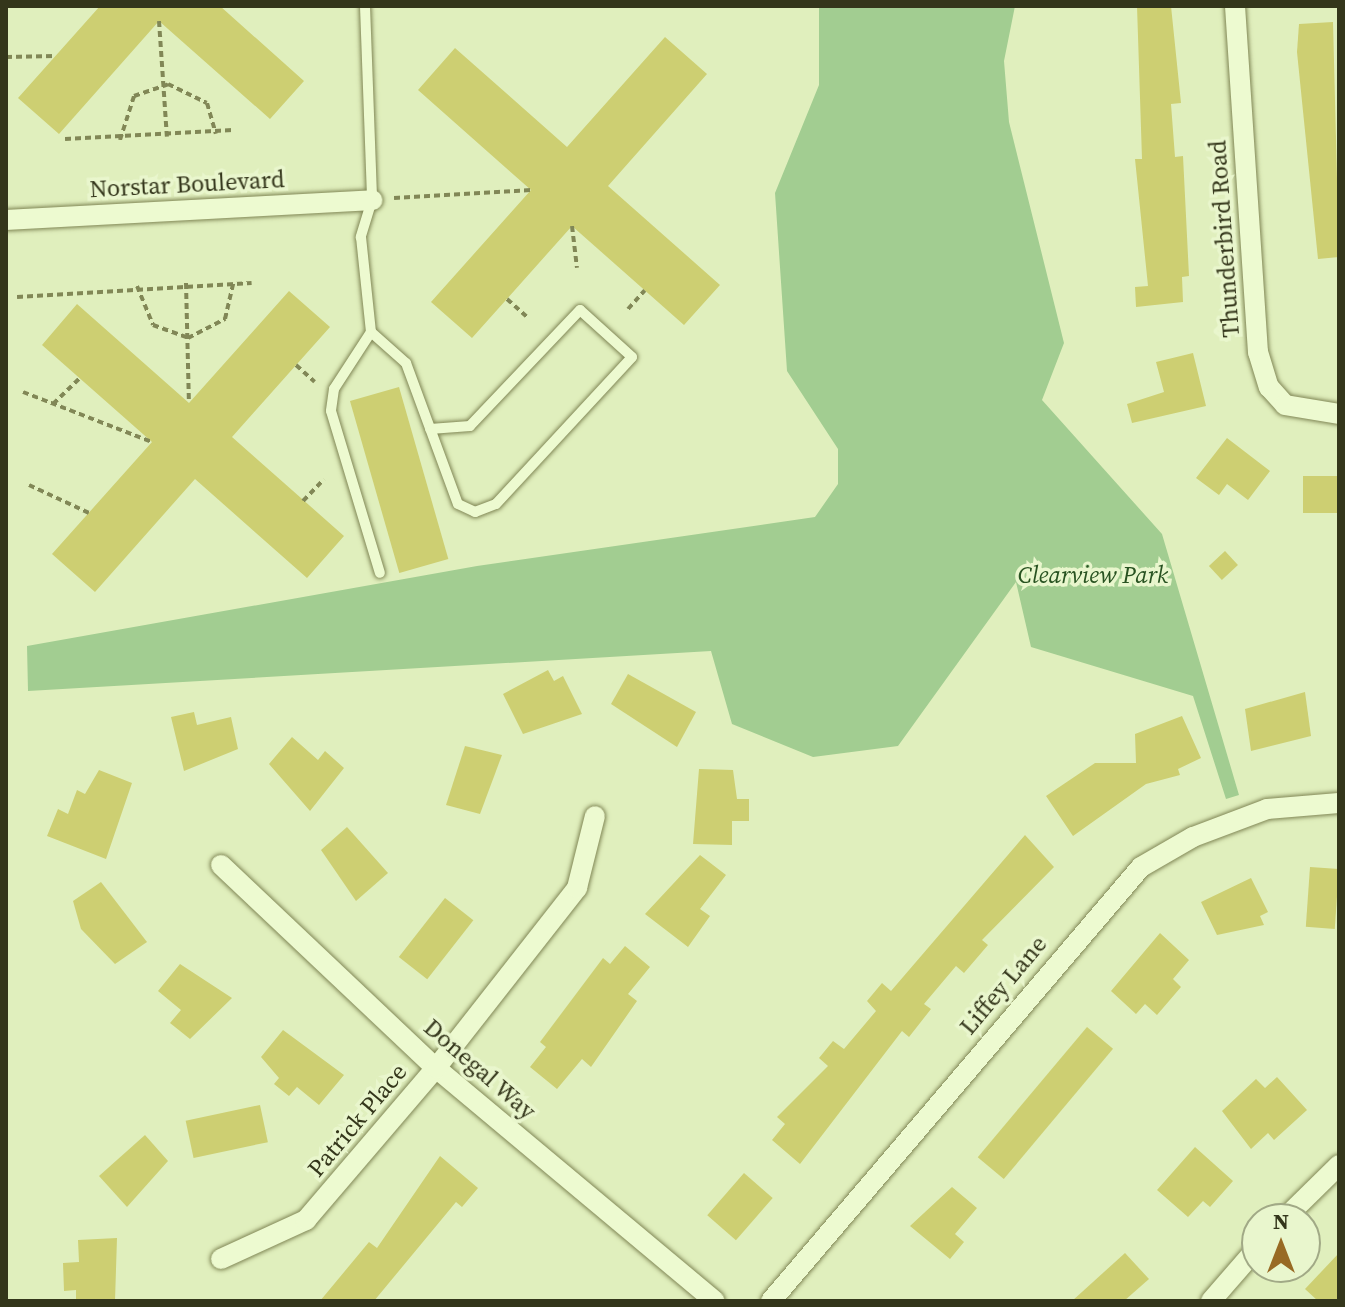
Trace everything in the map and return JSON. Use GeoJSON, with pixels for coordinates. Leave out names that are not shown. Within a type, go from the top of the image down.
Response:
{"type":"FeatureCollection","features":[{"type":"Feature","properties":{"kind":"street","name":"Thunderbird Road"},"geometry":{"type":"LineString","coordinates":[[1235,6],[1258,352],[1269,387],[1285,405],[1339,414]]}},
{"type":"Feature","properties":{"kind":"street","name":"Norstar Boulevard"},"geometry":{"type":"LineString","coordinates":[[6,220],[372,200]]}},
{"type":"Feature","properties":{"kind":"street","name":"Liffey Lane"},"geometry":{"type":"LineString","coordinates":[[771,1301],[1141,867],[1193,837],[1267,809],[1339,803]]}},
{"type":"Feature","properties":{"kind":"street","name":"Patrick Place"},"geometry":{"type":"LineString","coordinates":[[221,1259],[306,1220],[436,1068],[577,888],[595,816]]}},
{"type":"Feature","properties":{"kind":"street","name":"Donegal Way"},"geometry":{"type":"LineString","coordinates":[[221,865],[436,1068],[715,1301]]}},
{"type":"Feature","properties":{"kind":"street"},"geometry":{"type":"LineString","coordinates":[[1300,1203],[1339,1165]]}},
{"type":"Feature","properties":{"kind":"street"},"geometry":{"type":"LineString","coordinates":[[1211,1301],[1241,1266]]}},
{"type":"Feature","properties":{"kind":"lane"},"geometry":{"type":"LineString","coordinates":[[365,6],[372,200],[361,237],[371,332],[334,389],[331,411],[380,573]]}},
{"type":"Feature","properties":{"kind":"lane"},"geometry":{"type":"LineString","coordinates":[[371,332],[406,363],[430,429],[458,504],[475,512],[496,504],[632,357],[580,310],[470,426],[430,429]]}},
{"type":"Feature","properties":{"kind":"path"},"geometry":{"type":"LineString","coordinates":[[159,21],[167,135]]}},
{"type":"Feature","properties":{"kind":"path"},"geometry":{"type":"LineString","coordinates":[[6,57],[55,56]]}},
{"type":"Feature","properties":{"kind":"path"},"geometry":{"type":"LineString","coordinates":[[120,138],[134,96],[164,84],[199,96],[216,133]]}},
{"type":"Feature","properties":{"kind":"path"},"geometry":{"type":"LineString","coordinates":[[65,139],[233,130]]}},
{"type":"Feature","properties":{"kind":"path"},"geometry":{"type":"LineString","coordinates":[[372,200],[531,190]]}},
{"type":"Feature","properties":{"kind":"path"},"geometry":{"type":"LineString","coordinates":[[572,226],[577,268]]}},
{"type":"Feature","properties":{"kind":"path"},"geometry":{"type":"LineString","coordinates":[[137,288],[153,325],[188,338],[225,319],[234,282]]}},
{"type":"Feature","properties":{"kind":"path"},"geometry":{"type":"LineString","coordinates":[[17,297],[252,283]]}},
{"type":"Feature","properties":{"kind":"path"},"geometry":{"type":"LineString","coordinates":[[186,285],[189,403]]}},
{"type":"Feature","properties":{"kind":"path"},"geometry":{"type":"LineString","coordinates":[[628,309],[645,290]]}},
{"type":"Feature","properties":{"kind":"path"},"geometry":{"type":"LineString","coordinates":[[507,299],[527,317]]}},
{"type":"Feature","properties":{"kind":"path"},"geometry":{"type":"LineString","coordinates":[[296,365],[315,382]]}},
{"type":"Feature","properties":{"kind":"path"},"geometry":{"type":"LineString","coordinates":[[53,404],[80,378]]}},
{"type":"Feature","properties":{"kind":"path"},"geometry":{"type":"LineString","coordinates":[[23,392],[152,442]]}},
{"type":"Feature","properties":{"kind":"path"},"geometry":{"type":"LineString","coordinates":[[303,501],[324,479]]}},
{"type":"Feature","properties":{"kind":"path"},"geometry":{"type":"LineString","coordinates":[[29,485],[89,513]]}},
{"type":"Feature","properties":{"kind":"green space","name":"Clearview Park"},"geometry":{"type":"Polygon","coordinates":[[[819,6],[1015,6],[1004,61],[1009,122],[1064,343],[1042,400],[1162,534],[1239,795],[1226,799],[1193,696],[1031,647],[1016,582],[898,746],[813,757],[732,724],[711,651],[28,691],[27,646],[477,566],[815,517],[838,484],[838,449],[787,371],[775,193],[819,85],[819,6]]]}},
{"type":"Feature","properties":{"kind":"building"},"geometry":{"type":"Polygon","coordinates":[[[100,6],[220,6],[304,81],[270,119],[159,21],[59,134],[18,98],[100,6]]]}},
{"type":"Feature","properties":{"kind":"building"},"geometry":{"type":"Polygon","coordinates":[[[1137,6],[1171,6],[1181,103],[1171,104],[1175,157],[1183,156],[1189,276],[1182,277],[1183,302],[1136,307],[1135,287],[1148,286],[1135,159],[1142,159],[1137,6]]]}},
{"type":"Feature","properties":{"kind":"building"},"geometry":{"type":"Polygon","coordinates":[[[1333,22],[1339,257],[1318,259],[1297,52],[1299,24],[1333,22]]]}},
{"type":"Feature","properties":{"kind":"building"},"geometry":{"type":"Polygon","coordinates":[[[665,37],[707,74],[608,186],[720,285],[684,325],[572,226],[472,338],[431,302],[531,190],[418,90],[455,48],[567,147],[665,37]]]}},
{"type":"Feature","properties":{"kind":"building"},"geometry":{"type":"Polygon","coordinates":[[[289,291],[330,327],[232,437],[344,536],[307,578],[195,479],[95,592],[52,554],[152,442],[42,345],[77,304],[189,403],[289,291]]]}},
{"type":"Feature","properties":{"kind":"building"},"geometry":{"type":"Polygon","coordinates":[[[1193,353],[1206,406],[1132,423],[1127,404],[1164,392],[1156,362],[1193,353]]]}},
{"type":"Feature","properties":{"kind":"building"},"geometry":{"type":"Polygon","coordinates":[[[399,387],[448,559],[399,573],[350,401],[399,387]]]}},
{"type":"Feature","properties":{"kind":"building"},"geometry":{"type":"Polygon","coordinates":[[[1227,438],[1270,471],[1248,500],[1227,484],[1219,495],[1196,478],[1227,438]]]}},
{"type":"Feature","properties":{"kind":"building"},"geometry":{"type":"Polygon","coordinates":[[[1303,476],[1339,476],[1339,513],[1303,513],[1303,476]]]}},
{"type":"Feature","properties":{"kind":"building"},"geometry":{"type":"Polygon","coordinates":[[[1225,551],[1238,565],[1222,580],[1209,566],[1225,551]]]}},
{"type":"Feature","properties":{"kind":"building"},"geometry":{"type":"Polygon","coordinates":[[[548,670],[554,681],[563,676],[582,714],[523,734],[503,694],[548,670]]]}},
{"type":"Feature","properties":{"kind":"building"},"geometry":{"type":"Polygon","coordinates":[[[628,674],[696,712],[677,747],[611,704],[628,674]]]}},
{"type":"Feature","properties":{"kind":"building"},"geometry":{"type":"Polygon","coordinates":[[[1305,692],[1311,736],[1251,751],[1245,709],[1305,692]]]}},
{"type":"Feature","properties":{"kind":"building"},"geometry":{"type":"Polygon","coordinates":[[[194,712],[197,725],[231,717],[238,749],[184,771],[171,717],[194,712]]]}},
{"type":"Feature","properties":{"kind":"building"},"geometry":{"type":"Polygon","coordinates":[[[1182,716],[1201,758],[1178,769],[1180,775],[1146,784],[1073,836],[1046,796],[1095,763],[1136,763],[1135,734],[1182,716]]]}},
{"type":"Feature","properties":{"kind":"building"},"geometry":{"type":"Polygon","coordinates":[[[292,737],[318,760],[325,751],[344,768],[310,811],[269,764],[292,737]]]}},
{"type":"Feature","properties":{"kind":"building"},"geometry":{"type":"Polygon","coordinates":[[[465,746],[502,755],[480,814],[446,805],[465,746]]]}},
{"type":"Feature","properties":{"kind":"building"},"geometry":{"type":"Polygon","coordinates":[[[699,769],[733,770],[737,799],[749,799],[749,821],[732,821],[732,845],[693,844],[699,769]]]}},
{"type":"Feature","properties":{"kind":"building"},"geometry":{"type":"Polygon","coordinates":[[[99,770],[132,783],[106,859],[47,836],[58,809],[68,814],[77,790],[85,794],[99,770]]]}},
{"type":"Feature","properties":{"kind":"building"},"geometry":{"type":"Polygon","coordinates":[[[347,827],[388,873],[356,901],[321,850],[347,827]]]}},
{"type":"Feature","properties":{"kind":"building"},"geometry":{"type":"Polygon","coordinates":[[[1025,835],[1054,867],[982,940],[988,945],[964,973],[956,966],[924,1004],[931,1009],[909,1037],[902,1031],[800,1164],[772,1140],[785,1124],[777,1117],[828,1066],[819,1058],[833,1041],[844,1049],[876,1011],[867,1001],[882,983],[891,991],[1025,835]]]}},
{"type":"Feature","properties":{"kind":"building"},"geometry":{"type":"Polygon","coordinates":[[[700,855],[726,875],[700,909],[710,916],[688,947],[645,914],[700,855]]]}},
{"type":"Feature","properties":{"kind":"building"},"geometry":{"type":"Polygon","coordinates":[[[1310,867],[1339,869],[1335,929],[1306,927],[1310,867]]]}},
{"type":"Feature","properties":{"kind":"building"},"geometry":{"type":"Polygon","coordinates":[[[1251,878],[1268,912],[1260,916],[1264,925],[1217,935],[1201,902],[1251,878]]]}},
{"type":"Feature","properties":{"kind":"building"},"geometry":{"type":"Polygon","coordinates":[[[101,882],[147,942],[115,964],[81,929],[73,901],[101,882]]]}},
{"type":"Feature","properties":{"kind":"building"},"geometry":{"type":"Polygon","coordinates":[[[445,898],[473,920],[427,979],[399,957],[445,898]]]}},
{"type":"Feature","properties":{"kind":"building"},"geometry":{"type":"Polygon","coordinates":[[[1160,933],[1189,960],[1173,979],[1181,987],[1157,1015],[1145,1004],[1136,1014],[1111,991],[1160,933]]]}},
{"type":"Feature","properties":{"kind":"building"},"geometry":{"type":"Polygon","coordinates":[[[625,946],[650,967],[628,994],[637,1001],[591,1067],[582,1059],[557,1089],[530,1067],[546,1047],[540,1042],[603,958],[610,964],[625,946]]]}},
{"type":"Feature","properties":{"kind":"building"},"geometry":{"type":"Polygon","coordinates":[[[180,964],[232,998],[190,1039],[170,1023],[181,1010],[158,991],[180,964]]]}},
{"type":"Feature","properties":{"kind":"building"},"geometry":{"type":"Polygon","coordinates":[[[1087,1027],[1113,1049],[1004,1179],[978,1157],[1087,1027]]]}},
{"type":"Feature","properties":{"kind":"building"},"geometry":{"type":"Polygon","coordinates":[[[283,1030],[344,1075],[319,1105],[297,1087],[289,1096],[274,1084],[279,1078],[261,1057],[283,1030]]]}},
{"type":"Feature","properties":{"kind":"building"},"geometry":{"type":"Polygon","coordinates":[[[1277,1077],[1307,1110],[1274,1140],[1268,1133],[1251,1149],[1222,1111],[1256,1079],[1265,1088],[1277,1077]]]}},
{"type":"Feature","properties":{"kind":"building"},"geometry":{"type":"Polygon","coordinates":[[[260,1105],[268,1142],[194,1158],[186,1121],[260,1105]]]}},
{"type":"Feature","properties":{"kind":"building"},"geometry":{"type":"Polygon","coordinates":[[[145,1135],[168,1161],[127,1207],[99,1176],[145,1135]]]}},
{"type":"Feature","properties":{"kind":"building"},"geometry":{"type":"Polygon","coordinates":[[[1195,1147],[1233,1181],[1210,1207],[1203,1201],[1188,1217],[1157,1190],[1195,1147]]]}},
{"type":"Feature","properties":{"kind":"building"},"geometry":{"type":"Polygon","coordinates":[[[440,1156],[478,1188],[462,1207],[456,1202],[374,1301],[320,1301],[369,1242],[377,1248],[440,1156]]]}},
{"type":"Feature","properties":{"kind":"building"},"geometry":{"type":"Polygon","coordinates":[[[744,1173],[773,1198],[736,1240],[707,1215],[744,1173]]]}},
{"type":"Feature","properties":{"kind":"building"},"geometry":{"type":"Polygon","coordinates":[[[952,1187],[977,1208],[955,1234],[964,1242],[950,1259],[910,1226],[952,1187]]]}},
{"type":"Feature","properties":{"kind":"building"},"geometry":{"type":"Polygon","coordinates":[[[117,1238],[115,1301],[76,1301],[76,1290],[64,1291],[63,1263],[79,1262],[78,1240],[117,1238]]]}},
{"type":"Feature","properties":{"kind":"building"},"geometry":{"type":"Polygon","coordinates":[[[1125,1253],[1149,1279],[1124,1301],[1072,1301],[1125,1253]]]}},
{"type":"Feature","properties":{"kind":"building"},"geometry":{"type":"Polygon","coordinates":[[[1339,1253],[1339,1301],[1318,1301],[1305,1289],[1311,1283],[1321,1283],[1321,1272],[1339,1253]]]}}]}
